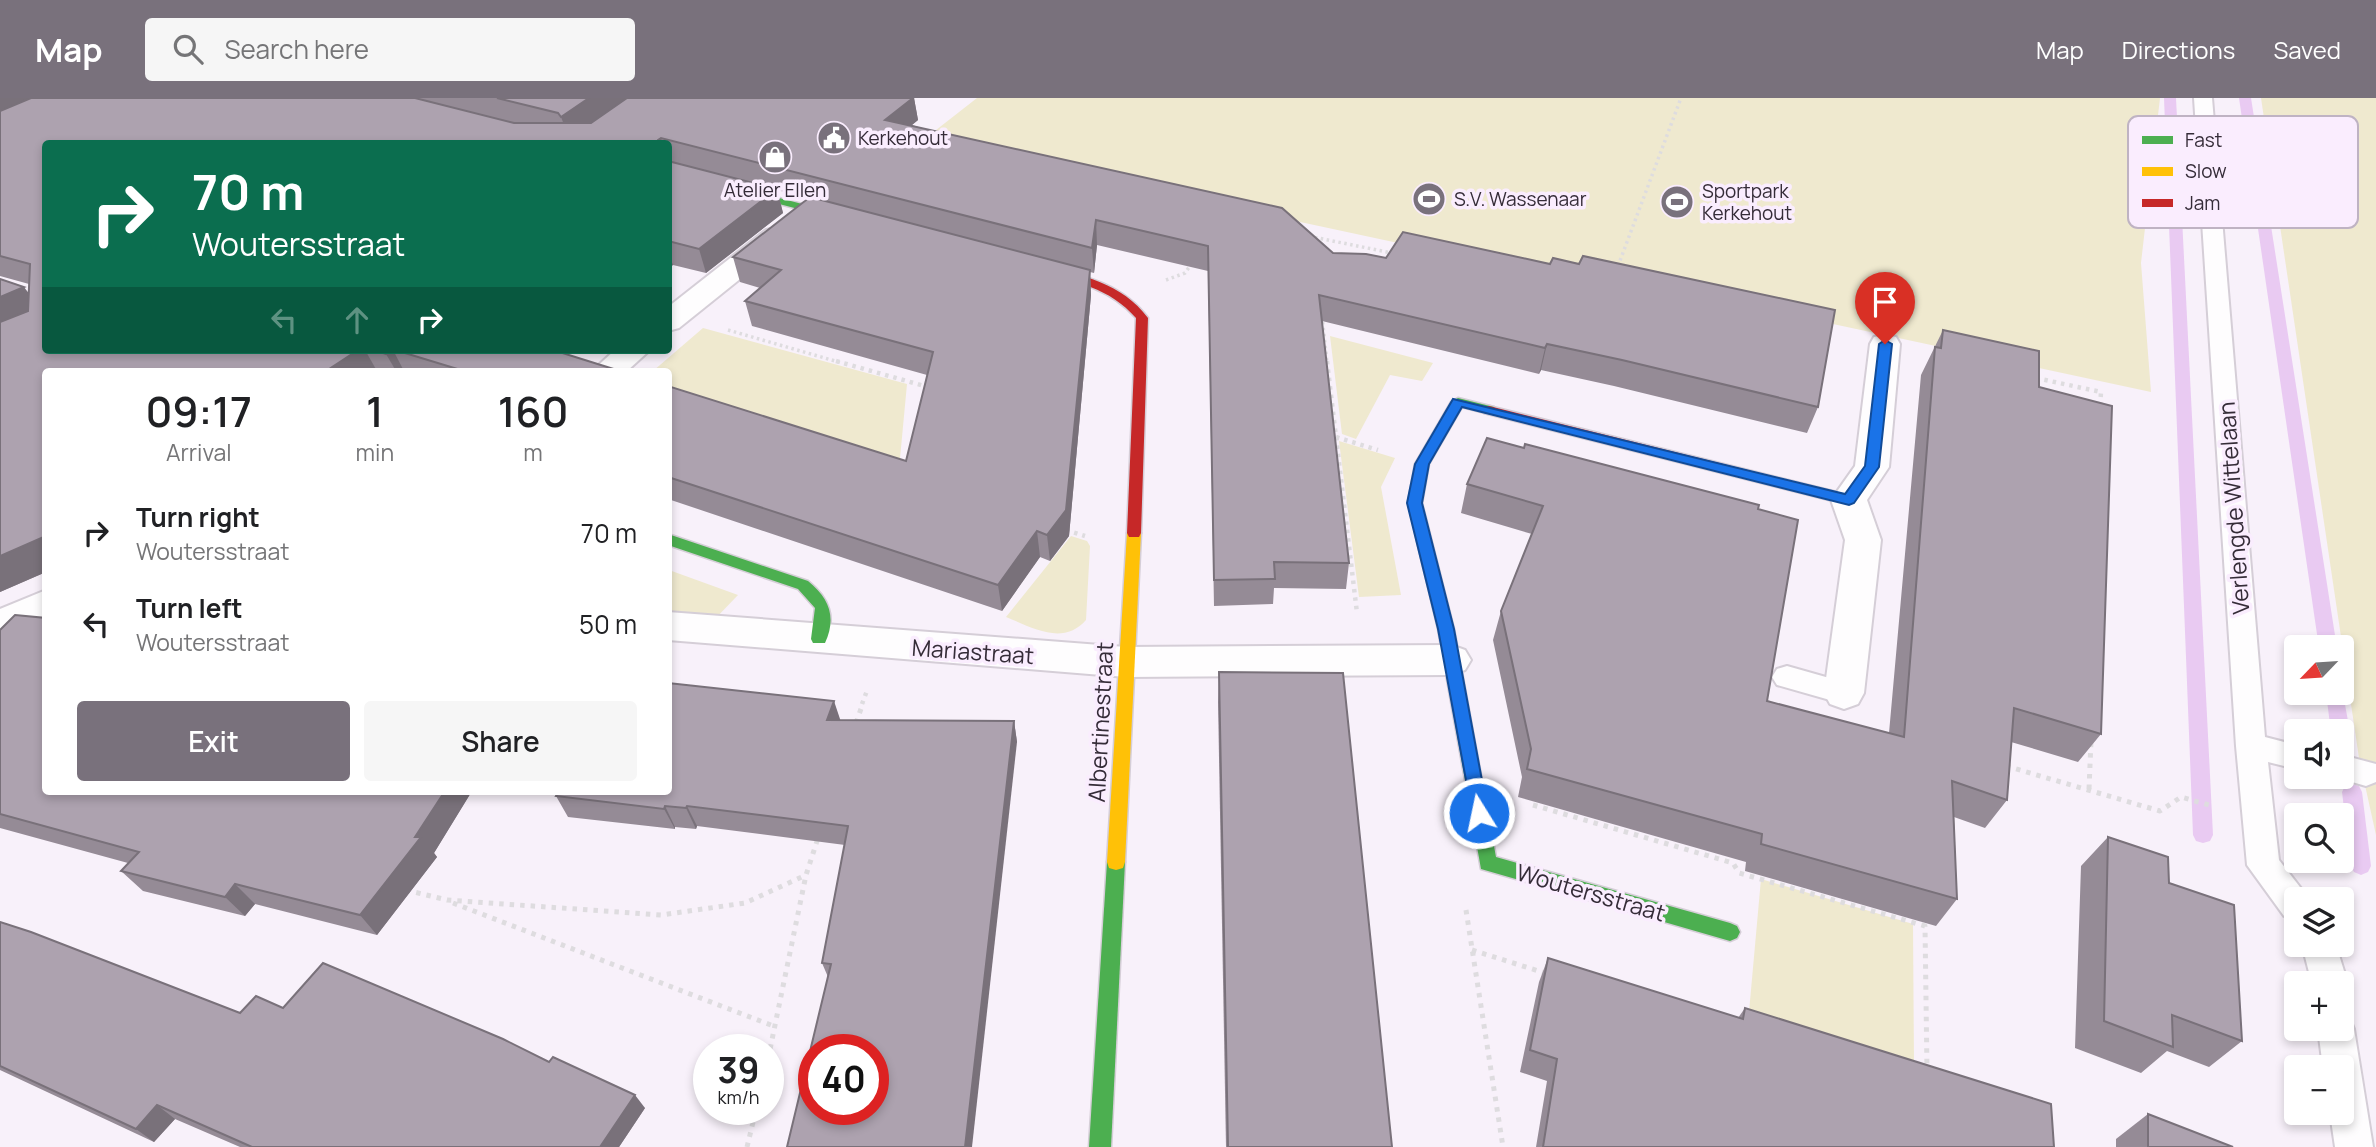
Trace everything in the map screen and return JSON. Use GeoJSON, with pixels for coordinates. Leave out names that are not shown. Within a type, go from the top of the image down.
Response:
{"type":"FeatureCollection","features":[{"type":"Feature","properties":{"kind":"street"},"geometry":{"type":"LineString","coordinates":[[672,173],[866,223]]}},
{"type":"Feature","properties":{"kind":"street"},"geometry":{"type":"LineString","coordinates":[[672,319],[810,209]]}},
{"type":"Feature","properties":{"kind":"street"},"geometry":{"type":"LineString","coordinates":[[1030,266],[1115,290],[1130,299]]}},
{"type":"Feature","properties":{"kind":"street","name":"Albertinestraat"},"geometry":{"type":"LineString","coordinates":[[1100,1147],[1133,551],[1142,318],[1130,299]]}},
{"type":"Feature","properties":{"kind":"street"},"geometry":{"type":"LineString","coordinates":[[1844,693],[1863,540],[1849,500],[1872,467],[1885,344]]}},
{"type":"Feature","properties":{"kind":"street"},"geometry":{"type":"LineString","coordinates":[[612,368],[629,354]]}},
{"type":"Feature","properties":{"kind":"street","name":"Woutersstraat"},"geometry":{"type":"LineString","coordinates":[[1730,932],[1488,863],[1451,660],[1415,503],[1422,464],[1458,402],[1849,500]]}},
{"type":"Feature","properties":{"kind":"street"},"geometry":{"type":"LineString","coordinates":[[672,540],[803,585],[813,592],[825,611],[819,639]]}},
{"type":"Feature","properties":{"kind":"street"},"geometry":{"type":"LineString","coordinates":[[0,625],[42,606]]}},
{"type":"Feature","properties":{"kind":"street","name":"Mariastraat"},"geometry":{"type":"LineString","coordinates":[[672,626],[1126,662]]}},
{"type":"Feature","properties":{"kind":"street"},"geometry":{"type":"LineString","coordinates":[[1126,662],[1451,660]]}},
{"type":"Feature","properties":{"kind":"lane","name":"Verlengde Wittelaan"},"geometry":{"type":"LineString","coordinates":[[2203,98],[2204,116]]}},
{"type":"Feature","properties":{"kind":"lane","name":"Verlengde Wittelaan"},"geometry":{"type":"LineString","coordinates":[[2213,228],[2251,746],[2263,865],[2284,891]]}},
{"type":"Feature","properties":{"kind":"lane"},"geometry":{"type":"LineString","coordinates":[[1787,677],[1844,693]]}},
{"type":"Feature","properties":{"kind":"lane"},"geometry":{"type":"LineString","coordinates":[[2251,746],[2284,754]]}},
{"type":"Feature","properties":{"kind":"lane"},"geometry":{"type":"LineString","coordinates":[[2338,1041],[2354,1147]]}},
{"type":"Feature","properties":{"kind":"path"},"geometry":{"type":"LineString","coordinates":[[1615,274],[1681,98]]}},
{"type":"Feature","properties":{"kind":"path"},"geometry":{"type":"LineString","coordinates":[[1301,234],[1404,256]]}},
{"type":"Feature","properties":{"kind":"path"},"geometry":{"type":"LineString","coordinates":[[1313,236],[1315,250]]}},
{"type":"Feature","properties":{"kind":"path"},"geometry":{"type":"LineString","coordinates":[[1130,299],[1185,273],[1193,261]]}},
{"type":"Feature","properties":{"kind":"path"},"geometry":{"type":"LineString","coordinates":[[1321,303],[1363,661]]}},
{"type":"Feature","properties":{"kind":"path"},"geometry":{"type":"LineString","coordinates":[[672,319],[928,387]]}},
{"type":"Feature","properties":{"kind":"path"},"geometry":{"type":"LineString","coordinates":[[926,400],[930,375]]}},
{"type":"Feature","properties":{"kind":"path"},"geometry":{"type":"LineString","coordinates":[[1336,437],[1422,464]]}},
{"type":"Feature","properties":{"kind":"path"},"geometry":{"type":"LineString","coordinates":[[1055,527],[1133,551]]}},
{"type":"Feature","properties":{"kind":"path"},"geometry":{"type":"LineString","coordinates":[[853,734],[882,644]]}},
{"type":"Feature","properties":{"kind":"path"},"geometry":{"type":"LineString","coordinates":[[2089,789],[2091,734]]}},
{"type":"Feature","properties":{"kind":"path"},"geometry":{"type":"LineString","coordinates":[[1997,764],[2160,811],[2181,797],[2217,807]]}},
{"type":"Feature","properties":{"kind":"path"},"geometry":{"type":"LineString","coordinates":[[774,1034],[806,874],[819,836]]}},
{"type":"Feature","properties":{"kind":"path"},"geometry":{"type":"LineString","coordinates":[[1488,863],[1458,863],[1503,1147]]}},
{"type":"Feature","properties":{"kind":"path"},"geometry":{"type":"LineString","coordinates":[[447,900],[662,915],[746,903],[806,874]]}},
{"type":"Feature","properties":{"kind":"path"},"geometry":{"type":"LineString","coordinates":[[394,887],[447,900],[776,1027]]}},
{"type":"Feature","properties":{"kind":"path"},"geometry":{"type":"LineString","coordinates":[[747,1147],[752,1125]]}},
{"type":"Feature","properties":{"kind":"shaded area","name":"Sportpark Kerkehout"},"geometry":{"type":"Polygon","coordinates":[[[977,98],[2160,98],[2158,116],[2128,116],[2128,228],[2145,228],[2141,263],[2151,392],[1580,270],[1566,279],[922,141],[977,98]]]}},
{"type":"Feature","properties":{"kind":"shaded area"},"geometry":{"type":"Polygon","coordinates":[[[2261,98],[2376,98],[2376,835],[2359,758],[2351,705],[2354,705],[2354,635],[2341,635],[2280,228],[2358,228],[2358,116],[2264,116],[2261,98]]]}},
{"type":"Feature","properties":{"kind":"shaded area"},"geometry":{"type":"Polygon","coordinates":[[[703,328],[907,384],[899,469],[672,398],[672,368],[656,368],[703,328]]]}},
{"type":"Feature","properties":{"kind":"shaded area"},"geometry":{"type":"Polygon","coordinates":[[[1330,336],[1433,363],[1422,381],[1390,375],[1356,439],[1342,434],[1330,336]]]}},
{"type":"Feature","properties":{"kind":"shaded area"},"geometry":{"type":"Polygon","coordinates":[[[1339,441],[1395,458],[1381,487],[1401,595],[1359,597],[1339,441]]]}},
{"type":"Feature","properties":{"kind":"shaded area"},"geometry":{"type":"Polygon","coordinates":[[[1071,536],[1087,541],[1090,546],[1086,620],[1077,628],[1058,633],[1037,630],[1006,617],[1071,536]]]}},
{"type":"Feature","properties":{"kind":"shaded area"},"geometry":{"type":"Polygon","coordinates":[[[672,571],[738,595],[712,622],[672,618],[672,571]]]}},
{"type":"Feature","properties":{"kind":"shaded area"},"geometry":{"type":"Polygon","coordinates":[[[1761,879],[1913,924],[1914,1064],[1749,1012],[1761,879]]]}},
{"type":"Feature","properties":{"kind":"building"},"geometry":{"type":"Polygon","coordinates":[[[31,98],[415,98],[514,123],[591,123],[627,98],[913,98],[885,120],[1282,208],[1333,253],[1366,254],[1386,258],[1403,232],[1550,264],[1553,258],[1579,264],[1583,256],[1835,310],[1818,407],[1622,360],[1547,344],[1545,348],[1319,295],[1349,563],[1274,562],[1275,579],[1214,580],[1208,246],[1096,220],[1092,248],[661,138],[42,140],[42,354],[352,354],[331,368],[42,368],[42,538],[0,556],[0,322],[28,311],[30,264],[0,256],[0,111],[31,98]]]}},
{"type":"Feature","properties":{"kind":"building"},"geometry":{"type":"Polygon","coordinates":[[[497,98],[589,98],[561,117],[558,113],[497,98]]]}},
{"type":"Feature","properties":{"kind":"building"},"geometry":{"type":"Polygon","coordinates":[[[672,162],[777,189],[699,249],[672,242],[672,162]]]}},
{"type":"Feature","properties":{"kind":"building"},"geometry":{"type":"Polygon","coordinates":[[[810,197],[1090,270],[1066,510],[1047,535],[1037,531],[998,585],[672,478],[672,387],[906,461],[933,352],[745,301],[781,270],[733,257],[810,197]]]}},
{"type":"Feature","properties":{"kind":"building"},"geometry":{"type":"Polygon","coordinates":[[[0,279],[24,287],[0,297],[0,279]]]}},
{"type":"Feature","properties":{"kind":"building"},"geometry":{"type":"Polygon","coordinates":[[[1943,330],[2039,351],[2039,387],[2112,406],[2101,734],[2014,708],[2007,800],[1952,781],[1957,899],[1761,844],[1762,834],[1527,769],[1531,749],[1501,611],[1543,506],[1467,484],[1487,438],[1524,448],[1525,444],[1759,505],[1758,509],[1798,520],[1767,701],[1904,737],[1935,347],[1941,348],[1943,330]]]}},
{"type":"Feature","properties":{"kind":"building"},"geometry":{"type":"Polygon","coordinates":[[[408,354],[566,354],[610,368],[454,368],[408,354]]]}},
{"type":"Feature","properties":{"kind":"building"},"geometry":{"type":"Polygon","coordinates":[[[15,615],[42,618],[42,795],[442,795],[415,837],[421,837],[360,915],[235,884],[225,897],[121,871],[139,852],[0,814],[0,630],[15,615]]]}},
{"type":"Feature","properties":{"kind":"building"},"geometry":{"type":"Polygon","coordinates":[[[1219,672],[1343,673],[1392,1147],[1228,1147],[1219,672]]]}},
{"type":"Feature","properties":{"kind":"building"},"geometry":{"type":"Polygon","coordinates":[[[672,683],[834,701],[827,720],[1014,721],[965,1147],[787,1147],[798,1101],[798,1125],[889,1125],[889,1034],[814,1034],[831,964],[822,963],[848,826],[687,806],[665,806],[664,809],[556,796],[672,795],[672,683]]]}},
{"type":"Feature","properties":{"kind":"building"},"geometry":{"type":"Polygon","coordinates":[[[2108,837],[2168,857],[2169,883],[2234,905],[2242,1041],[2172,1015],[2173,1047],[2104,1021],[2108,837]]]}},
{"type":"Feature","properties":{"kind":"building"},"geometry":{"type":"Polygon","coordinates":[[[0,922],[240,1013],[256,996],[283,1008],[323,963],[503,1039],[549,1062],[553,1057],[635,1095],[600,1147],[252,1147],[157,1105],[136,1129],[0,1066],[0,922]]]}},
{"type":"Feature","properties":{"kind":"building"},"geometry":{"type":"Polygon","coordinates":[[[1548,958],[1743,1019],[1745,1008],[2051,1104],[2054,1147],[1543,1147],[1557,1059],[1530,1050],[1548,958]]]}},
{"type":"Feature","properties":{"kind":"building"},"geometry":{"type":"Polygon","coordinates":[[[2148,1114],[2233,1147],[2148,1147],[2148,1114]]]}},
{"type":"Feature","properties":{"kind":"waterway"},"geometry":{"type":"LineString","coordinates":[[2170,98],[2171,116]]}},
{"type":"Feature","properties":{"kind":"waterway"},"geometry":{"type":"LineString","coordinates":[[2245,98],[2248,116]]}},
{"type":"Feature","properties":{"kind":"waterway"},"geometry":{"type":"LineString","coordinates":[[2176,228],[2203,835]]}},
{"type":"Feature","properties":{"kind":"waterway"},"geometry":{"type":"LineString","coordinates":[[2265,228],[2326,635]]}},
{"type":"Feature","properties":{"kind":"waterway"},"geometry":{"type":"LineString","coordinates":[[2337,705],[2339,719]]}},
{"type":"Feature","properties":{"kind":"waterway"},"geometry":{"type":"LineString","coordinates":[[2352,792],[2361,866]]}},
{"type":"Feature","properties":{"kind":"traffic: fast"},"geometry":{"type":"LineString","coordinates":[[672,173],[848,219]]}},
{"type":"Feature","properties":{"kind":"traffic: fast"},"geometry":{"type":"LineString","coordinates":[[1489,410],[1458,402],[1422,464],[1415,503],[1446,629],[1488,863],[1730,932]]}},
{"type":"Feature","properties":{"kind":"traffic: fast"},"geometry":{"type":"LineString","coordinates":[[672,540],[803,585],[823,608],[819,639]]}},
{"type":"Feature","properties":{"kind":"traffic: fast"},"geometry":{"type":"LineString","coordinates":[[1100,1147],[1116,862]]}},
{"type":"Feature","properties":{"kind":"traffic: slow"},"geometry":{"type":"LineString","coordinates":[[1116,862],[1134,533]]}},
{"type":"Feature","properties":{"kind":"traffic: jam"},"geometry":{"type":"LineString","coordinates":[[1042,269],[1110,290],[1122,297],[1142,318],[1134,533]]}},
{"type":"Feature","properties":{"kind":"traffic: jam"},"geometry":{"type":"LineString","coordinates":[[1489,410],[1849,500]]}},
{"type":"Feature","properties":{"kind":"place","name":"Kerkehout"},"geometry":{"type":"Point","coordinates":[834,138]}},
{"type":"Feature","properties":{"kind":"place","name":"Atelier Ellen"},"geometry":{"type":"Point","coordinates":[775,157]}},
{"type":"Feature","properties":{"kind":"place","name":"S.V. Wassenaar"},"geometry":{"type":"Point","coordinates":[1429,199]}},
{"type":"Feature","properties":{"kind":"place","name":"Sportpark Kerkehout"},"geometry":{"type":"Point","coordinates":[1677,202]}},
{"type":"Feature","properties":{"kind":"route"},"geometry":{"type":"LineString","coordinates":[[1479,813],[1446,629],[1415,503],[1422,464],[1458,402],[1849,500],[1872,467],[1885,344]]}}]}
